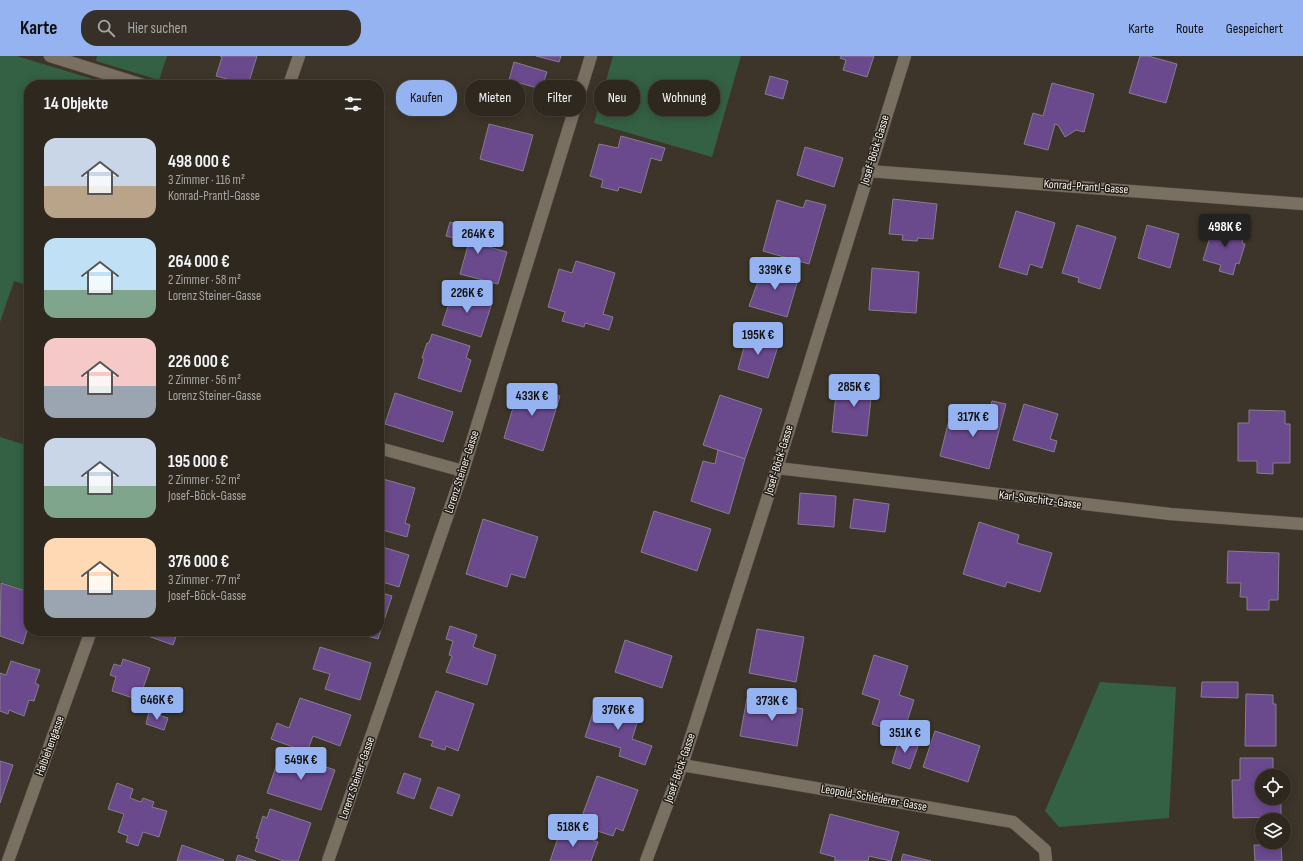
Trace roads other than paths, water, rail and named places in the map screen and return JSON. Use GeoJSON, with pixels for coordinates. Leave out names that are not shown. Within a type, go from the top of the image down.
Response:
{"type":"FeatureCollection","features":[{"type":"Feature","properties":{"kind":"street"},"geometry":{"type":"LineString","coordinates":[[50,56],[127,80]]}},
{"type":"Feature","properties":{"kind":"street"},"geometry":{"type":"LineString","coordinates":[[291,80],[299,56]]}},
{"type":"Feature","properties":{"kind":"street","name":"Lorenz Steiner-Gasse"},"geometry":{"type":"LineString","coordinates":[[328,861],[463,471],[591,56]]}},
{"type":"Feature","properties":{"kind":"street","name":"Josef-Böck-Gasse"},"geometry":{"type":"LineString","coordinates":[[646,861],[682,765],[777,468],[904,56]]}},
{"type":"Feature","properties":{"kind":"street","name":"Konrad-Prantl-Gasse"},"geometry":{"type":"LineString","coordinates":[[868,171],[1303,204]]}},
{"type":"Feature","properties":{"kind":"street"},"geometry":{"type":"LineString","coordinates":[[384,449],[463,471]]}},
{"type":"Feature","properties":{"kind":"street","name":"Karl-Suschitz-Gasse"},"geometry":{"type":"LineString","coordinates":[[777,468],[1170,514],[1303,524]]}},
{"type":"Feature","properties":{"kind":"street","name":"Halblehengasse"},"geometry":{"type":"LineString","coordinates":[[8,861],[89,636]]}},
{"type":"Feature","properties":{"kind":"street","name":"Leopold-Schlederer-Gasse"},"geometry":{"type":"LineString","coordinates":[[682,765],[1013,822],[1045,850],[1046,861]]}}]}
